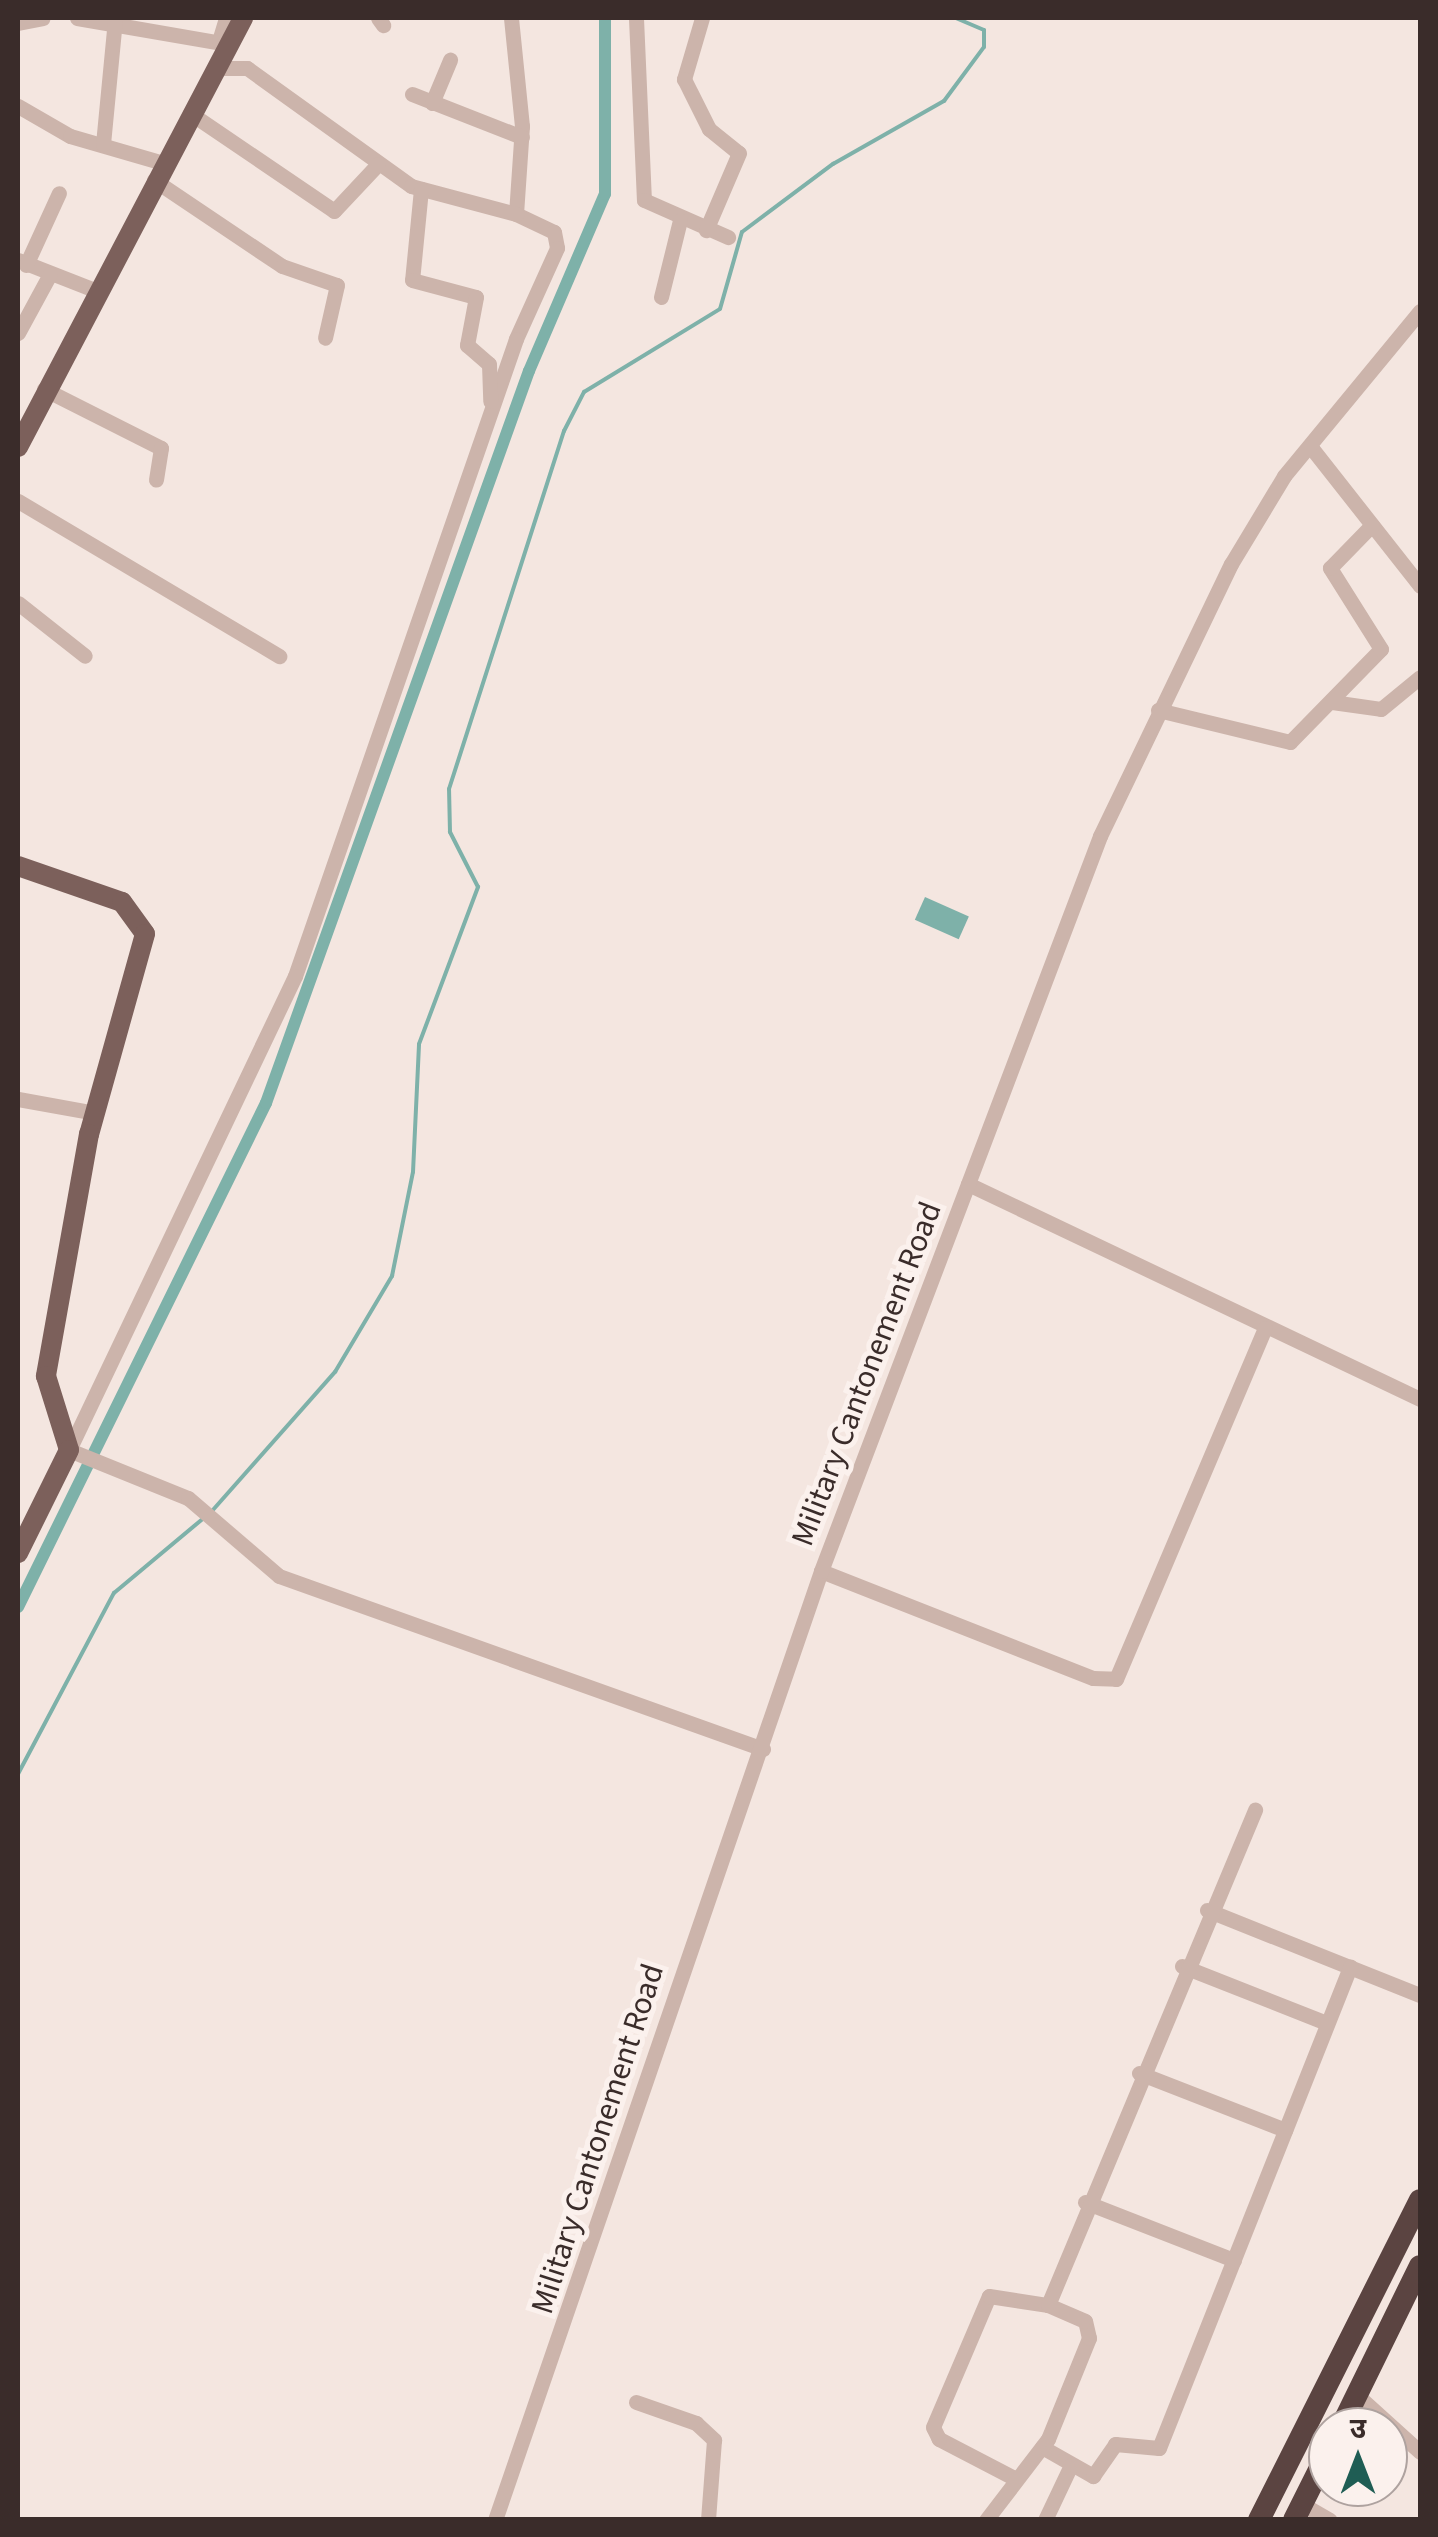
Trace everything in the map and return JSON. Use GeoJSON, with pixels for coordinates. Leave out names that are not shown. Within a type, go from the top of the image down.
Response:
{"type":"FeatureCollection","features":[{"type":"Feature","properties":{"kind":"highway"},"geometry":{"type":"LineString","coordinates":[[1259,2520],[1420,2200]]}},
{"type":"Feature","properties":{"kind":"highway"},"geometry":{"type":"LineString","coordinates":[[1351,2407],[1420,2266]]}},
{"type":"Feature","properties":{"kind":"main road"},"geometry":{"type":"LineString","coordinates":[[19,437],[214,68],[223,43],[243,18]]}},
{"type":"Feature","properties":{"kind":"main road"},"geometry":{"type":"LineString","coordinates":[[18,866],[122,902],[142,921],[142,960],[95,1113],[46,1376],[74,1453],[18,1553]]}},
{"type":"Feature","properties":{"kind":"street"},"geometry":{"type":"LineString","coordinates":[[18,22],[43,18]]}},
{"type":"Feature","properties":{"kind":"street"},"geometry":{"type":"LineString","coordinates":[[77,18],[178,24],[223,43],[226,18]]}},
{"type":"Feature","properties":{"kind":"street"},"geometry":{"type":"LineString","coordinates":[[511,18],[522,137],[516,214]]}},
{"type":"Feature","properties":{"kind":"street"},"geometry":{"type":"LineString","coordinates":[[636,18],[644,200],[680,220],[728,238]]}},
{"type":"Feature","properties":{"kind":"street"},"geometry":{"type":"LineString","coordinates":[[702,18],[684,79],[708,129],[739,154],[706,230]]}},
{"type":"Feature","properties":{"kind":"street"},"geometry":{"type":"LineString","coordinates":[[104,144],[116,20]]}},
{"type":"Feature","properties":{"kind":"street"},"geometry":{"type":"LineString","coordinates":[[432,103],[450,60]]}},
{"type":"Feature","properties":{"kind":"street"},"geometry":{"type":"LineString","coordinates":[[214,68],[247,68],[378,164],[421,189],[516,214],[554,232],[557,248],[489,416],[310,939],[74,1453],[202,1508],[279,1576],[763,1749]]}},
{"type":"Feature","properties":{"kind":"street"},"geometry":{"type":"LineString","coordinates":[[412,94],[522,137]]}},
{"type":"Feature","properties":{"kind":"street"},"geometry":{"type":"LineString","coordinates":[[18,106],[159,172],[282,266],[337,285],[325,338]]}},
{"type":"Feature","properties":{"kind":"street"},"geometry":{"type":"LineString","coordinates":[[190,113],[334,211],[378,164]]}},
{"type":"Feature","properties":{"kind":"street"},"geometry":{"type":"LineString","coordinates":[[421,189],[411,278],[476,297],[467,345],[489,364],[489,416]]}},
{"type":"Feature","properties":{"kind":"street"},"geometry":{"type":"LineString","coordinates":[[59,193],[22,262],[96,291]]}},
{"type":"Feature","properties":{"kind":"street"},"geometry":{"type":"LineString","coordinates":[[661,296],[680,220]]}},
{"type":"Feature","properties":{"kind":"street"},"geometry":{"type":"LineString","coordinates":[[18,333],[50,274]]}},
{"type":"Feature","properties":{"kind":"street","name":"Military Cantonement Road"},"geometry":{"type":"LineString","coordinates":[[499,2518],[821,1571],[968,1184],[1158,710],[1231,564],[1310,446],[1420,311]]}},
{"type":"Feature","properties":{"kind":"street"},"geometry":{"type":"LineString","coordinates":[[44,389],[161,448],[156,480]]}},
{"type":"Feature","properties":{"kind":"street"},"geometry":{"type":"LineString","coordinates":[[1310,446],[1420,586]]}},
{"type":"Feature","properties":{"kind":"street"},"geometry":{"type":"LineString","coordinates":[[18,500],[280,656]]}},
{"type":"Feature","properties":{"kind":"street"},"geometry":{"type":"LineString","coordinates":[[1158,710],[1280,746],[1332,702],[1382,646],[1330,568],[1372,525]]}},
{"type":"Feature","properties":{"kind":"street"},"geometry":{"type":"LineString","coordinates":[[18,603],[84,656]]}},
{"type":"Feature","properties":{"kind":"street"},"geometry":{"type":"LineString","coordinates":[[1332,702],[1381,709],[1420,677]]}},
{"type":"Feature","properties":{"kind":"street"},"geometry":{"type":"LineString","coordinates":[[18,1099],[95,1113]]}},
{"type":"Feature","properties":{"kind":"street"},"geometry":{"type":"LineString","coordinates":[[968,1184],[1420,1399]]}},
{"type":"Feature","properties":{"kind":"street"},"geometry":{"type":"LineString","coordinates":[[821,1571],[1093,1678],[1116,1679],[1265,1328]]}},
{"type":"Feature","properties":{"kind":"street"},"geometry":{"type":"LineString","coordinates":[[1048,2305],[1085,2202],[1182,1966],[1254,1810]]}},
{"type":"Feature","properties":{"kind":"street"},"geometry":{"type":"LineString","coordinates":[[1206,1910],[1420,1995]]}},
{"type":"Feature","properties":{"kind":"street"},"geometry":{"type":"LineString","coordinates":[[1182,1966],[1326,2023]]}},
{"type":"Feature","properties":{"kind":"street"},"geometry":{"type":"LineString","coordinates":[[1042,2447],[1071,2466],[1098,2475],[1115,2444],[1158,2448],[1350,1967]]}},
{"type":"Feature","properties":{"kind":"street"},"geometry":{"type":"LineString","coordinates":[[1139,2073],[1286,2130]]}},
{"type":"Feature","properties":{"kind":"street"},"geometry":{"type":"LineString","coordinates":[[1085,2202],[1234,2260]]}},
{"type":"Feature","properties":{"kind":"street"},"geometry":{"type":"LineString","coordinates":[[995,2517],[1014,2478],[1042,2447],[1090,2332],[1048,2305],[989,2296],[934,2427],[939,2439],[1014,2478]]}},
{"type":"Feature","properties":{"kind":"street"},"geometry":{"type":"LineString","coordinates":[[1357,2395],[1420,2452]]}},
{"type":"Feature","properties":{"kind":"street"},"geometry":{"type":"LineString","coordinates":[[636,2402],[712,2435],[708,2520]]}},
{"type":"Feature","properties":{"kind":"street"},"geometry":{"type":"LineString","coordinates":[[1045,2520],[1071,2466]]}},
{"type":"Feature","properties":{"kind":"street"},"geometry":{"type":"LineString","coordinates":[[1298,2512],[1330,2520]]}},
{"type":"Feature","properties":{"kind":"water"},"geometry":{"type":"Polygon","coordinates":[[[925,897],[969,917],[959,939],[915,920],[925,897]]]}},
{"type":"Feature","properties":{"kind":"waterway"},"geometry":{"type":"LineString","coordinates":[[18,1607],[266,1103],[529,371],[605,194],[605,18]]}},
{"type":"Feature","properties":{"kind":"waterway"},"geometry":{"type":"LineString","coordinates":[[212,1511],[335,1372],[392,1276],[413,1172],[419,1044],[478,887],[450,832],[449,789],[564,431],[584,392],[720,309],[742,232],[833,164],[944,101],[984,47],[984,30],[956,18]]}},
{"type":"Feature","properties":{"kind":"waterway"},"geometry":{"type":"LineString","coordinates":[[18,1774],[114,1593],[205,1517]]}}]}
